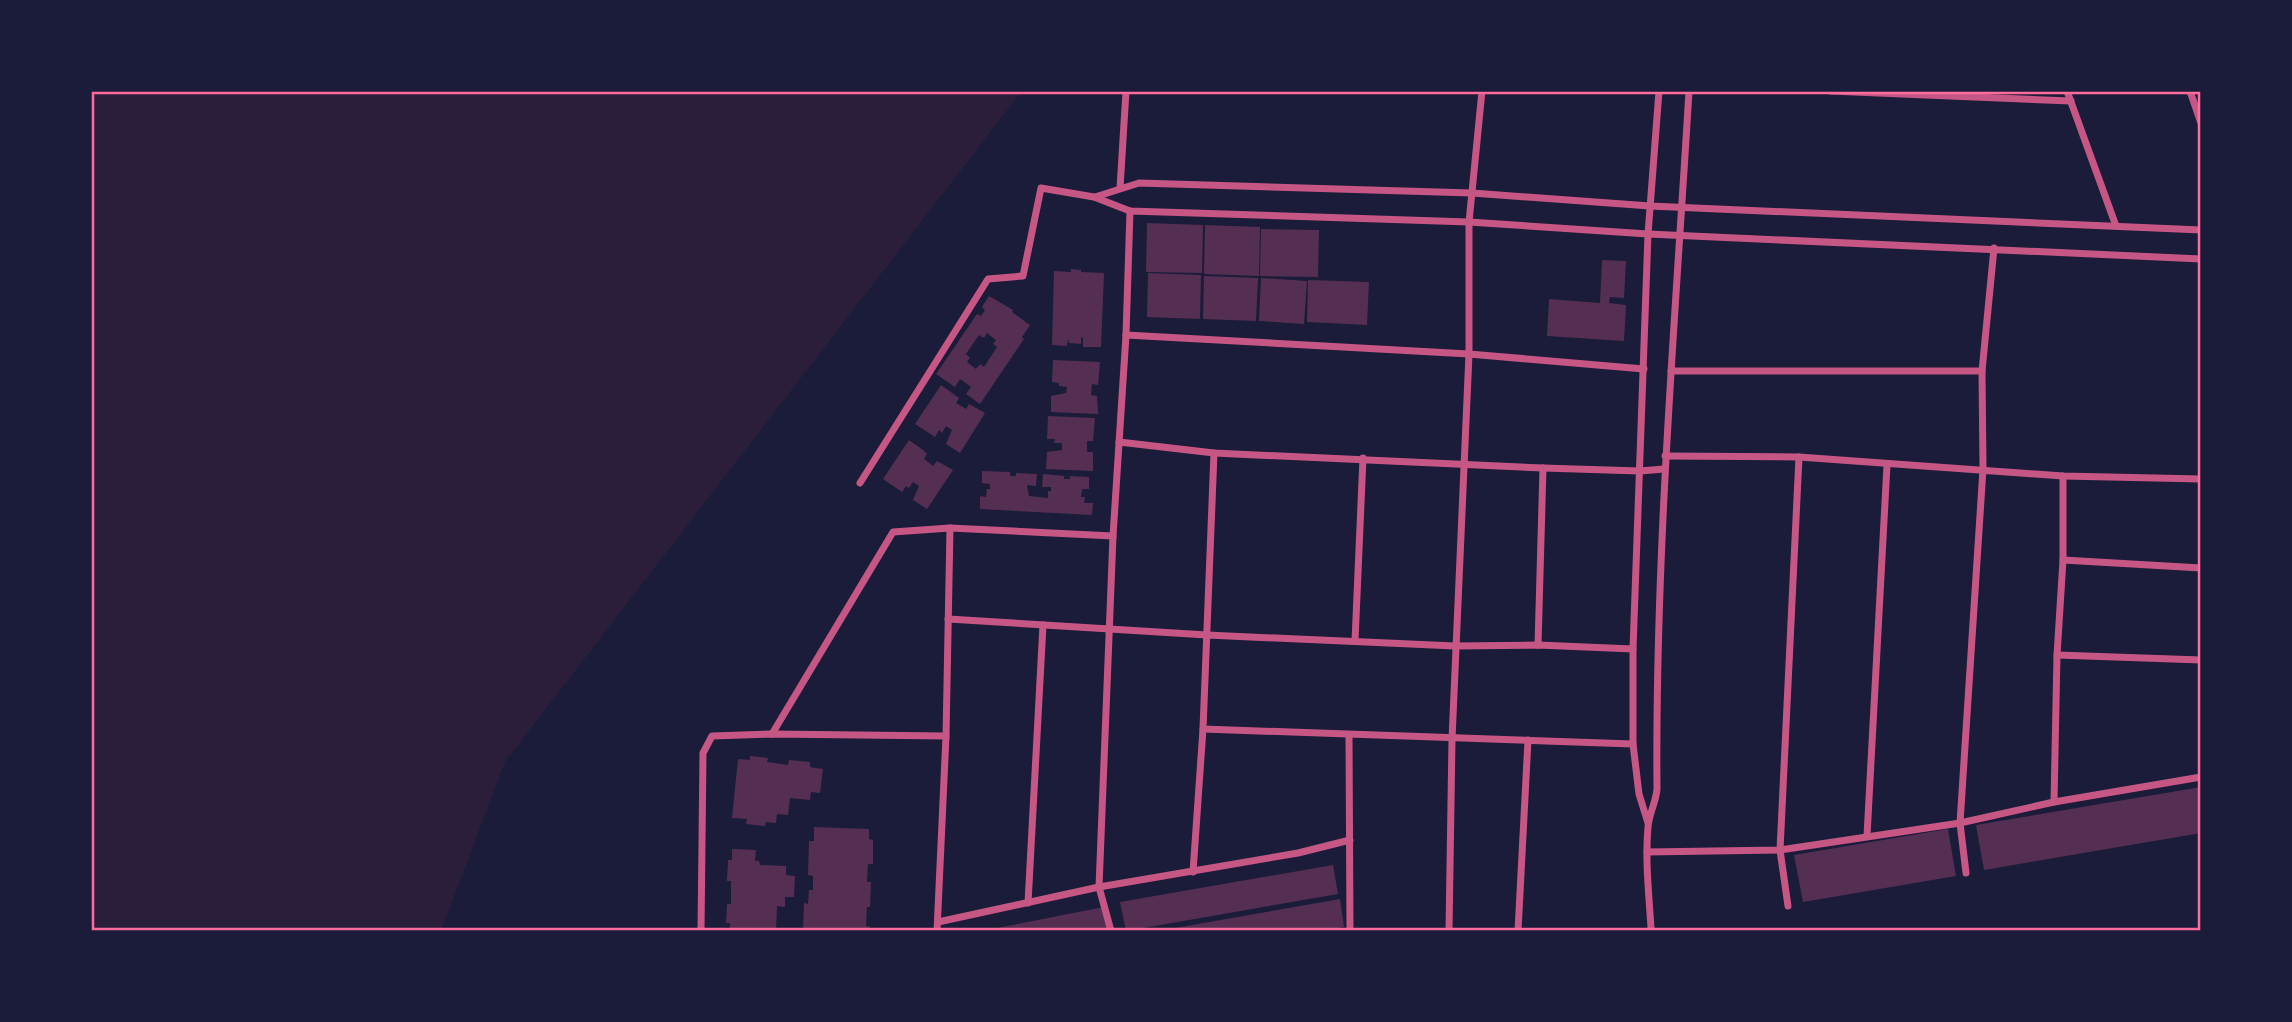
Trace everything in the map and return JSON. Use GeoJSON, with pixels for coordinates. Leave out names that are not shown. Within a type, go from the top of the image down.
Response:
{"type":"FeatureCollection","features":[{"type":"Feature","properties":{"kind":"street"},"geometry":{"type":"LineString","coordinates":[[1120,188],[1126,91]]}},
{"type":"Feature","properties":{"kind":"street"},"geometry":{"type":"LineString","coordinates":[[1449,931],[1455,646],[1469,354],[1469,222],[1482,91]]}},
{"type":"Feature","properties":{"kind":"street"},"geometry":{"type":"LineString","coordinates":[[1648,823],[1639,794],[1633,744],[1633,649],[1648,234],[1659,91]]}},
{"type":"Feature","properties":{"kind":"street"},"geometry":{"type":"LineString","coordinates":[[1651,928],[1647,852],[1648,823],[1657,789],[1664,469],[1689,91]]}},
{"type":"Feature","properties":{"kind":"street"},"geometry":{"type":"LineString","coordinates":[[1830,91],[2071,101]]}},
{"type":"Feature","properties":{"kind":"street"},"geometry":{"type":"LineString","coordinates":[[2067,91],[2116,226]]}},
{"type":"Feature","properties":{"kind":"street"},"geometry":{"type":"LineString","coordinates":[[2189,91],[2201,123]]}},
{"type":"Feature","properties":{"kind":"street"},"geometry":{"type":"LineString","coordinates":[[1094,197],[1139,183],[1472,192],[1650,206],[2201,230]]}},
{"type":"Feature","properties":{"kind":"street"},"geometry":{"type":"LineString","coordinates":[[860,483],[988,279],[1023,276],[1041,188],[1094,197],[1130,211],[1469,222],[1648,234],[2201,259]]}},
{"type":"Feature","properties":{"kind":"street"},"geometry":{"type":"LineString","coordinates":[[1111,931],[1099,887],[1130,211]]}},
{"type":"Feature","properties":{"kind":"street"},"geometry":{"type":"LineString","coordinates":[[1966,873],[1960,823],[1983,469],[1982,371],[1994,248]]}},
{"type":"Feature","properties":{"kind":"street"},"geometry":{"type":"LineString","coordinates":[[1126,335],[1469,354],[1644,369]]}},
{"type":"Feature","properties":{"kind":"street"},"geometry":{"type":"LineString","coordinates":[[1671,372],[1982,371]]}},
{"type":"Feature","properties":{"kind":"street"},"geometry":{"type":"LineString","coordinates":[[1119,442],[1214,453],[1543,468],[1640,471],[1664,469]]}},
{"type":"Feature","properties":{"kind":"street"},"geometry":{"type":"LineString","coordinates":[[1193,872],[1203,729],[1214,453]]}},
{"type":"Feature","properties":{"kind":"street"},"geometry":{"type":"LineString","coordinates":[[1665,456],[1799,457],[2063,476],[2201,480]]}},
{"type":"Feature","properties":{"kind":"street"},"geometry":{"type":"LineString","coordinates":[[1788,906],[1780,850],[1799,457]]}},
{"type":"Feature","properties":{"kind":"street"},"geometry":{"type":"LineString","coordinates":[[1355,641],[1363,458]]}},
{"type":"Feature","properties":{"kind":"street"},"geometry":{"type":"LineString","coordinates":[[1867,836],[1887,465]]}},
{"type":"Feature","properties":{"kind":"street"},"geometry":{"type":"LineString","coordinates":[[1538,645],[1543,468]]}},
{"type":"Feature","properties":{"kind":"street"},"geometry":{"type":"LineString","coordinates":[[2054,802],[2057,655],[2063,560],[2063,476]]}},
{"type":"Feature","properties":{"kind":"street"},"geometry":{"type":"LineString","coordinates":[[772,734],[893,532],[950,528],[1113,536]]}},
{"type":"Feature","properties":{"kind":"street"},"geometry":{"type":"LineString","coordinates":[[937,931],[946,736],[950,528]]}},
{"type":"Feature","properties":{"kind":"street"},"geometry":{"type":"LineString","coordinates":[[2063,560],[2201,568]]}},
{"type":"Feature","properties":{"kind":"street"},"geometry":{"type":"LineString","coordinates":[[948,619],[1207,635],[1455,646],[1538,645],[1633,649]]}},
{"type":"Feature","properties":{"kind":"street"},"geometry":{"type":"LineString","coordinates":[[1028,903],[1043,625]]}},
{"type":"Feature","properties":{"kind":"street"},"geometry":{"type":"LineString","coordinates":[[2057,655],[2201,660]]}},
{"type":"Feature","properties":{"kind":"street"},"geometry":{"type":"LineString","coordinates":[[1203,729],[1633,744]]}},
{"type":"Feature","properties":{"kind":"street"},"geometry":{"type":"LineString","coordinates":[[701,931],[703,753],[712,736],[946,736]]}},
{"type":"Feature","properties":{"kind":"street"},"geometry":{"type":"LineString","coordinates":[[1349,736],[1350,931]]}},
{"type":"Feature","properties":{"kind":"street"},"geometry":{"type":"LineString","coordinates":[[1518,931],[1528,740]]}},
{"type":"Feature","properties":{"kind":"street"},"geometry":{"type":"LineString","coordinates":[[1647,852],[1780,850],[1960,823],[2054,802],[2201,777]]}},
{"type":"Feature","properties":{"kind":"street"},"geometry":{"type":"LineString","coordinates":[[938,922],[1099,887],[1298,853],[1350,840]]}},
{"type":"Feature","properties":{"kind":"shaded area"},"geometry":{"type":"Polygon","coordinates":[[[91,91],[1022,91],[505,762],[441,931],[91,931],[91,91]]]}},
{"type":"Feature","properties":{"kind":"building"},"geometry":{"type":"Polygon","coordinates":[[[1147,223],[1203,225],[1202,273],[1146,272],[1147,223]]]}},
{"type":"Feature","properties":{"kind":"building"},"geometry":{"type":"Polygon","coordinates":[[[1205,225],[1260,227],[1259,276],[1204,274],[1205,225]]]}},
{"type":"Feature","properties":{"kind":"building"},"geometry":{"type":"Polygon","coordinates":[[[1261,229],[1319,230],[1318,277],[1260,276],[1261,229]]]}},
{"type":"Feature","properties":{"kind":"building"},"geometry":{"type":"Polygon","coordinates":[[[1602,260],[1626,261],[1624,298],[1610,297],[1609,303],[1626,305],[1624,341],[1547,336],[1549,299],[1600,303],[1602,260]]]}},
{"type":"Feature","properties":{"kind":"building"},"geometry":{"type":"Polygon","coordinates":[[[1071,269],[1104,273],[1101,347],[1083,347],[1081,337],[1081,344],[1069,343],[1068,338],[1067,346],[1052,345],[1054,271],[1071,272],[1071,269]]]}},
{"type":"Feature","properties":{"kind":"building"},"geometry":{"type":"Polygon","coordinates":[[[1148,273],[1201,275],[1200,319],[1147,317],[1148,273]]]}},
{"type":"Feature","properties":{"kind":"building"},"geometry":{"type":"Polygon","coordinates":[[[1204,276],[1258,278],[1256,321],[1203,319],[1204,276]]]}},
{"type":"Feature","properties":{"kind":"building"},"geometry":{"type":"Polygon","coordinates":[[[1261,278],[1307,281],[1304,324],[1259,321],[1261,278]]]}},
{"type":"Feature","properties":{"kind":"building"},"geometry":{"type":"Polygon","coordinates":[[[1308,280],[1369,282],[1367,325],[1307,322],[1308,280]]]}},
{"type":"Feature","properties":{"kind":"building"},"geometry":{"type":"Polygon","coordinates":[[[989,296],[1013,310],[1012,312],[1030,325],[1022,337],[1024,339],[980,404],[966,394],[971,387],[960,379],[955,387],[936,374],[977,314],[981,316],[985,310],[982,307],[989,296]],[[987,333],[984,338],[979,335],[966,354],[970,358],[967,362],[976,369],[980,364],[984,367],[997,347],[993,344],[996,340],[987,333]]]}},
{"type":"Feature","properties":{"kind":"building"},"geometry":{"type":"Polygon","coordinates":[[[1053,360],[1100,362],[1098,385],[1092,384],[1091,395],[1097,396],[1098,414],[1051,412],[1051,396],[1066,393],[1067,387],[1052,382],[1053,360]]]}},
{"type":"Feature","properties":{"kind":"building"},"geometry":{"type":"Polygon","coordinates":[[[941,385],[959,398],[956,403],[966,409],[969,404],[985,413],[960,453],[946,444],[952,430],[946,426],[942,433],[939,430],[935,437],[915,424],[941,385]]]}},
{"type":"Feature","properties":{"kind":"building"},"geometry":{"type":"Polygon","coordinates":[[[1048,416],[1095,418],[1093,441],[1087,441],[1087,452],[1093,452],[1093,471],[1046,469],[1047,452],[1062,450],[1062,443],[1047,439],[1048,416]]]}},
{"type":"Feature","properties":{"kind":"building"},"geometry":{"type":"Polygon","coordinates":[[[909,440],[927,454],[924,459],[933,466],[937,461],[953,470],[927,509],[913,500],[919,486],[913,482],[902,492],[883,479],[909,440]]]}},
{"type":"Feature","properties":{"kind":"building"},"geometry":{"type":"Polygon","coordinates":[[[982,471],[1010,472],[1010,476],[1016,476],[1016,473],[1037,474],[1036,486],[1027,485],[1029,496],[1048,498],[1051,487],[1042,487],[1043,474],[1064,476],[1064,479],[1070,479],[1070,476],[1089,477],[1089,489],[1082,489],[1081,497],[1085,497],[1084,503],[1093,503],[1092,515],[980,509],[980,496],[986,497],[987,489],[990,489],[990,484],[982,483],[982,471]]]}},
{"type":"Feature","properties":{"kind":"building"},"geometry":{"type":"Polygon","coordinates":[[[750,756],[768,758],[767,762],[788,765],[789,760],[810,762],[810,767],[823,769],[820,793],[811,792],[810,800],[790,798],[788,815],[777,814],[776,823],[766,822],[765,826],[746,824],[747,819],[732,818],[738,759],[750,760],[750,756]]]}},
{"type":"Feature","properties":{"kind":"building"},"geometry":{"type":"Polygon","coordinates":[[[2201,787],[2201,833],[1984,870],[1976,825],[2201,787]]]}},
{"type":"Feature","properties":{"kind":"building"},"geometry":{"type":"Polygon","coordinates":[[[814,827],[869,829],[869,839],[873,840],[873,864],[868,864],[867,882],[871,882],[866,926],[870,927],[870,931],[803,931],[804,903],[808,904],[809,890],[813,890],[813,876],[808,875],[809,841],[814,841],[814,827]]]}},
{"type":"Feature","properties":{"kind":"building"},"geometry":{"type":"Polygon","coordinates":[[[1948,829],[1956,876],[1803,902],[1794,855],[1948,829]]]}},
{"type":"Feature","properties":{"kind":"building"},"geometry":{"type":"Polygon","coordinates":[[[732,849],[756,850],[755,861],[759,861],[760,865],[786,866],[786,875],[795,876],[794,897],[785,897],[785,907],[777,906],[776,931],[730,931],[730,923],[726,923],[727,904],[731,904],[731,881],[727,881],[728,860],[732,860],[732,849]]]}},
{"type":"Feature","properties":{"kind":"building"},"geometry":{"type":"Polygon","coordinates":[[[1333,865],[1338,894],[1126,931],[1120,902],[1333,865]]]}},
{"type":"Feature","properties":{"kind":"building"},"geometry":{"type":"Polygon","coordinates":[[[1340,899],[1344,927],[1319,931],[1158,931],[1340,899]]]}},
{"type":"Feature","properties":{"kind":"building"},"geometry":{"type":"Polygon","coordinates":[[[1104,907],[1109,931],[987,930],[1104,907]]]}}]}
